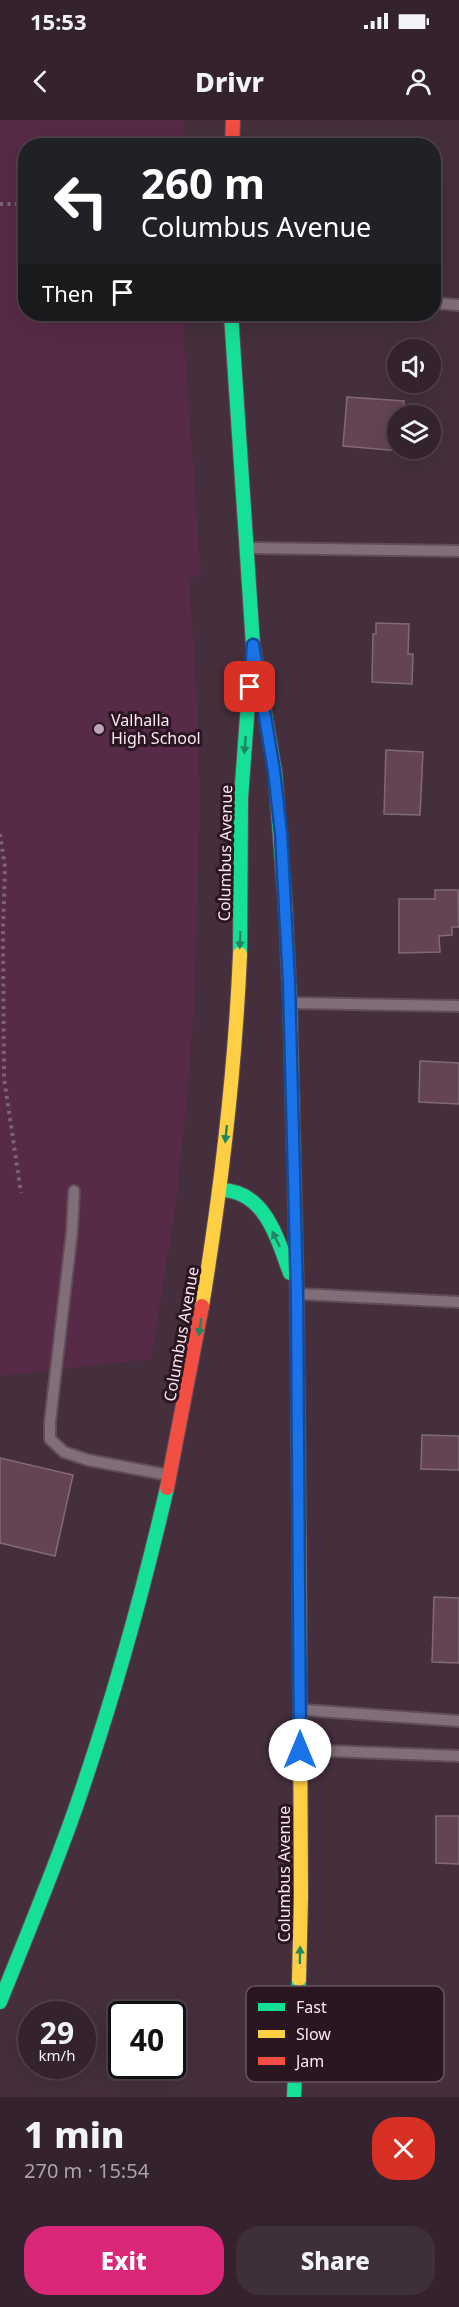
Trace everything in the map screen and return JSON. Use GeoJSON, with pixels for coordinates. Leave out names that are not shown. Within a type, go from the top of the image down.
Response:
{"type":"FeatureCollection","features":[{"type":"Feature","properties":{"kind":"street"},"geometry":{"type":"LineString","coordinates":[[232,138],[233,120]]}},
{"type":"Feature","properties":{"kind":"street","name":"Columbus Avenue"},"geometry":{"type":"LineString","coordinates":[[231,321],[253,645],[274,771],[281,833],[290,1003],[297,1294],[299,1986]]}},
{"type":"Feature","properties":{"kind":"street","name":"Columbus Avenue"},"geometry":{"type":"LineString","coordinates":[[0,2002],[57,1860],[92,1759],[137,1610],[171,1475],[196,1350],[220,1190],[238,994],[241,801],[253,645]]}},
{"type":"Feature","properties":{"kind":"street"},"geometry":{"type":"LineString","coordinates":[[220,1190],[240,1192],[253,1201],[268,1222],[280,1245],[297,1294]]}},
{"type":"Feature","properties":{"kind":"street","name":"Columbus Avenue"},"geometry":{"type":"LineString","coordinates":[[294,2097],[295,2082]]}},
{"type":"Feature","properties":{"kind":"lane"},"geometry":{"type":"LineString","coordinates":[[441,304],[458,305]]}},
{"type":"Feature","properties":{"kind":"lane"},"geometry":{"type":"LineString","coordinates":[[246,548],[459,550]]}},
{"type":"Feature","properties":{"kind":"lane"},"geometry":{"type":"LineString","coordinates":[[290,1003],[459,1006]]}},
{"type":"Feature","properties":{"kind":"lane"},"geometry":{"type":"LineString","coordinates":[[74,1191],[72,1231],[50,1439],[63,1452],[88,1460],[171,1475]]}},
{"type":"Feature","properties":{"kind":"lane"},"geometry":{"type":"LineString","coordinates":[[297,1294],[459,1302]]}},
{"type":"Feature","properties":{"kind":"lane"},"geometry":{"type":"LineString","coordinates":[[300,1710],[459,1721]]}},
{"type":"Feature","properties":{"kind":"lane"},"geometry":{"type":"LineString","coordinates":[[300,1750],[459,1756]]}},
{"type":"Feature","properties":{"kind":"path"},"geometry":{"type":"LineString","coordinates":[[0,204],[18,204]]}},
{"type":"Feature","properties":{"kind":"path"},"geometry":{"type":"LineString","coordinates":[[0,834],[5,867],[4,1078],[21,1192]]}},
{"type":"Feature","properties":{"kind":"shaded area","name":"Valhalla High School"},"geometry":{"type":"Polygon","coordinates":[[[0,120],[184,120],[183,138],[18,138],[18,321],[183,321],[201,576],[189,578],[197,703],[200,805],[194,1007],[186,1108],[175,1209],[151,1359],[0,1376],[0,120]]]}},
{"type":"Feature","properties":{"kind":"building"},"geometry":{"type":"Polygon","coordinates":[[[347,397],[404,401],[404,405],[387,405],[387,450],[343,446],[347,397]]]}},
{"type":"Feature","properties":{"kind":"building"},"geometry":{"type":"Polygon","coordinates":[[[376,623],[409,624],[408,654],[413,654],[412,684],[372,682],[373,634],[376,634],[376,623]]]}},
{"type":"Feature","properties":{"kind":"building"},"geometry":{"type":"Polygon","coordinates":[[[386,750],[423,752],[420,815],[384,814],[386,750]]]}},
{"type":"Feature","properties":{"kind":"building"},"geometry":{"type":"Polygon","coordinates":[[[435,890],[458,890],[459,927],[452,927],[452,935],[439,936],[440,952],[399,953],[399,899],[435,899],[435,890]]]}},
{"type":"Feature","properties":{"kind":"building"},"geometry":{"type":"Polygon","coordinates":[[[420,1061],[459,1063],[459,1104],[419,1102],[420,1061]]]}},
{"type":"Feature","properties":{"kind":"building"},"geometry":{"type":"Polygon","coordinates":[[[422,1435],[459,1436],[459,1470],[421,1469],[422,1435]]]}},
{"type":"Feature","properties":{"kind":"building"},"geometry":{"type":"Polygon","coordinates":[[[0,1458],[73,1475],[55,1556],[0,1543],[0,1458]]]}},
{"type":"Feature","properties":{"kind":"building"},"geometry":{"type":"Polygon","coordinates":[[[434,1597],[459,1598],[459,1663],[432,1662],[434,1597]]]}},
{"type":"Feature","properties":{"kind":"building"},"geometry":{"type":"Polygon","coordinates":[[[436,1816],[459,1816],[459,1864],[436,1863],[436,1816]]]}},
{"type":"Feature","properties":{"kind":"traffic: fast"},"geometry":{"type":"LineString","coordinates":[[231,321],[253,645],[275,772],[285,901]]}},
{"type":"Feature","properties":{"kind":"traffic: fast"},"geometry":{"type":"LineString","coordinates":[[240,954],[241,798],[249,690]]}},
{"type":"Feature","properties":{"kind":"traffic: fast"},"geometry":{"type":"LineString","coordinates":[[220,1190],[235,1192],[248,1198],[258,1207],[274,1231],[290,1273]]}},
{"type":"Feature","properties":{"kind":"traffic: fast"},"geometry":{"type":"LineString","coordinates":[[0,2002],[58,1856],[102,1728],[126,1649],[167,1488]]}},
{"type":"Feature","properties":{"kind":"traffic: fast"},"geometry":{"type":"LineString","coordinates":[[299,1979],[299,1986]]}},
{"type":"Feature","properties":{"kind":"traffic: fast"},"geometry":{"type":"LineString","coordinates":[[294,2097],[295,2082]]}},
{"type":"Feature","properties":{"kind":"traffic: slow"},"geometry":{"type":"LineString","coordinates":[[285,901],[290,1003],[297,1296]]}},
{"type":"Feature","properties":{"kind":"traffic: slow"},"geometry":{"type":"LineString","coordinates":[[202,1306],[226,1131],[235,1042],[240,954]]}},
{"type":"Feature","properties":{"kind":"traffic: slow"},"geometry":{"type":"LineString","coordinates":[[299,1515],[301,1897],[299,1979]]}},
{"type":"Feature","properties":{"kind":"traffic: jam"},"geometry":{"type":"LineString","coordinates":[[232,138],[233,120]]}},
{"type":"Feature","properties":{"kind":"traffic: jam"},"geometry":{"type":"LineString","coordinates":[[297,1296],[299,1515]]}},
{"type":"Feature","properties":{"kind":"traffic: jam"},"geometry":{"type":"LineString","coordinates":[[167,1488],[202,1306]]}},
{"type":"Feature","properties":{"kind":"place","name":"Valhalla High School"},"geometry":{"type":"Point","coordinates":[99,729]}},
{"type":"Feature","properties":{"kind":"route"},"geometry":{"type":"LineString","coordinates":[[250,687],[253,645],[274,771],[281,833],[289,981],[297,1294],[300,1750]]}}]}
